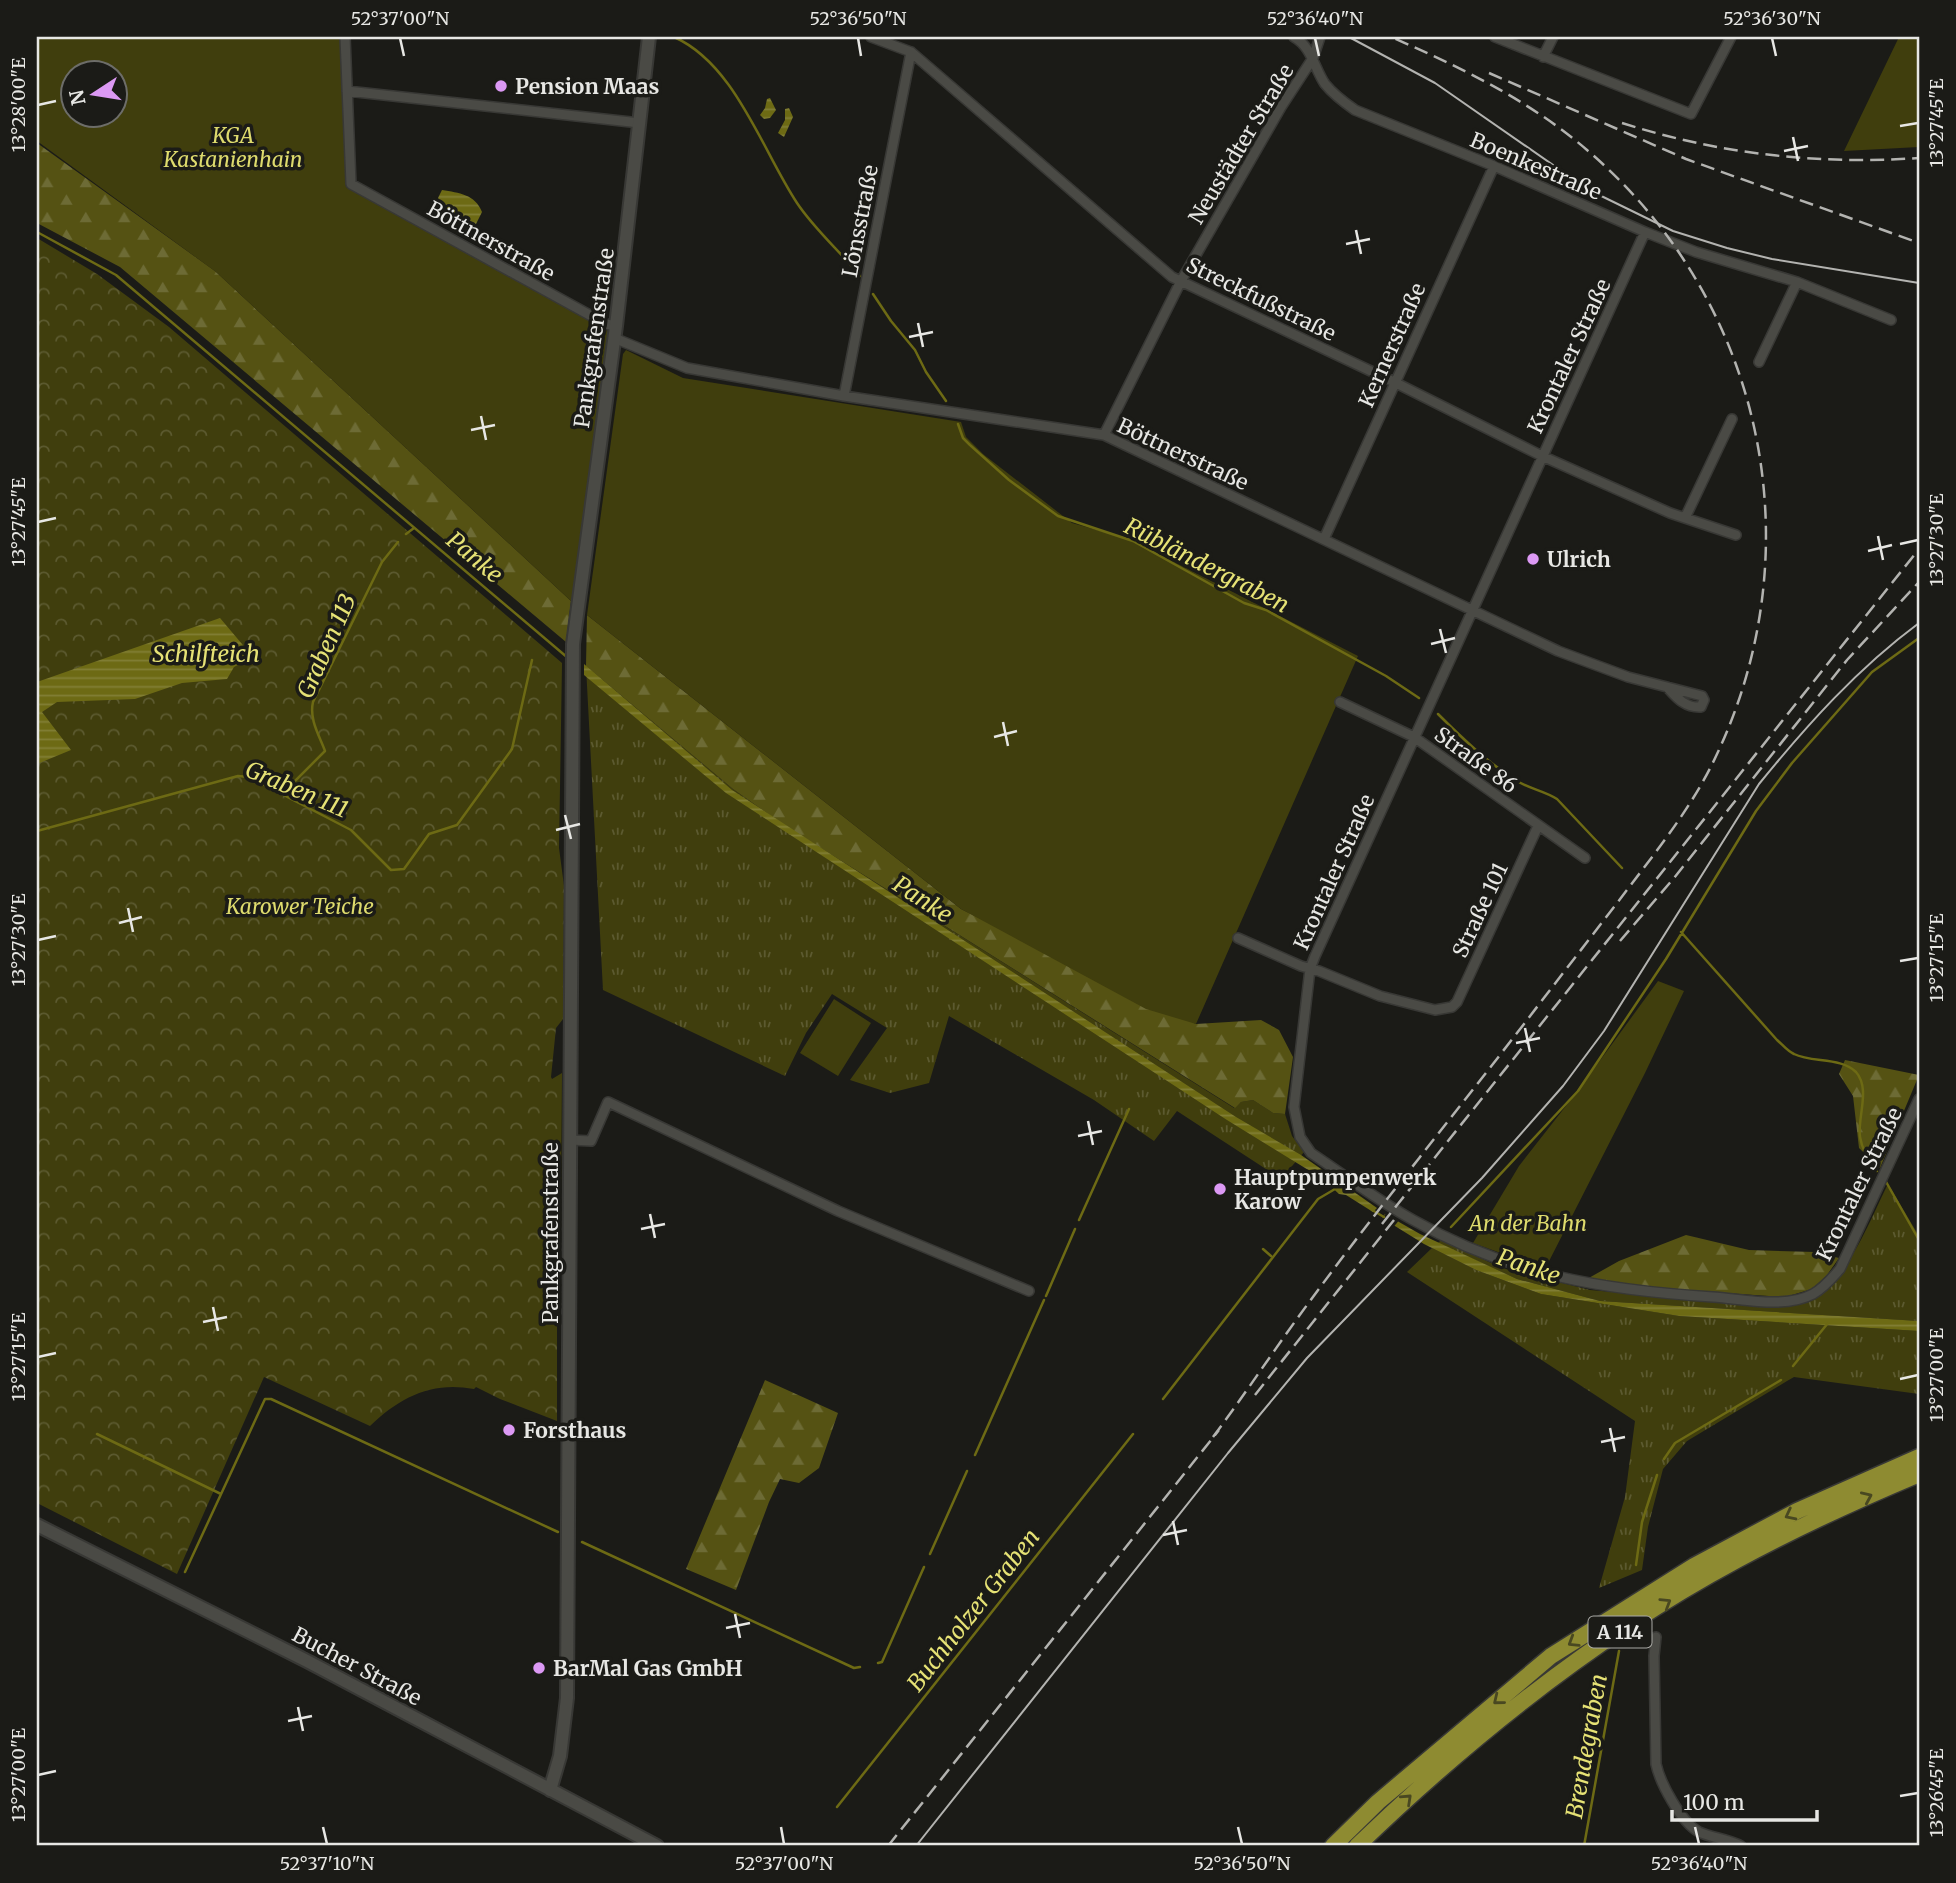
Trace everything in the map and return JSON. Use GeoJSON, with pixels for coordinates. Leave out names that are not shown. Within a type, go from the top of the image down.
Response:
{"type":"FeatureCollection","features":[{"type":"Feature","properties":{"kind":"highway","name":"A 114"},"geometry":{"type":"LineString","coordinates":[[1333,1846],[1419,1767],[1551,1656],[1694,1566],[1797,1511],[1919,1457]]}},
{"type":"Feature","properties":{"kind":"highway","name":"A 114"},"geometry":{"type":"LineString","coordinates":[[1357,1846],[1430,1779],[1563,1670],[1735,1561],[1808,1523],[1919,1474]]}},
{"type":"Feature","properties":{"kind":"main road","name":"Pankgrafenstraße"},"geometry":{"type":"LineString","coordinates":[[551,1790],[559,1756],[566,1698],[573,644],[615,332],[649,37]]}},
{"type":"Feature","properties":{"kind":"main road","name":"Bucher Straße"},"geometry":{"type":"LineString","coordinates":[[37,1525],[240,1626],[657,1846]]}},
{"type":"Feature","properties":{"kind":"street"},"geometry":{"type":"LineString","coordinates":[[345,37],[347,91],[640,122]]}},
{"type":"Feature","properties":{"kind":"street","name":"Streckfußstraße"},"geometry":{"type":"LineString","coordinates":[[871,37],[911,52],[1172,277],[1394,382],[1542,456],[1685,518],[1736,535]]}},
{"type":"Feature","properties":{"kind":"street","name":"Boenkestraße"},"geometry":{"type":"LineString","coordinates":[[1294,37],[1303,42],[1325,83],[1356,110],[1645,232],[1696,252],[1797,282],[1891,320]]}},
{"type":"Feature","properties":{"kind":"street","name":"Neustädter Straße"},"geometry":{"type":"LineString","coordinates":[[1104,435],[1181,281],[1280,107],[1313,58],[1320,37]]}},
{"type":"Feature","properties":{"kind":"street"},"geometry":{"type":"LineString","coordinates":[[1495,37],[1691,114],[1731,37]]}},
{"type":"Feature","properties":{"kind":"street"},"geometry":{"type":"LineString","coordinates":[[1543,57],[1553,37]]}},
{"type":"Feature","properties":{"kind":"street","name":"Lönsstraße"},"geometry":{"type":"LineString","coordinates":[[844,396],[911,52]]}},
{"type":"Feature","properties":{"kind":"street","name":"Böttnerstraße"},"geometry":{"type":"LineString","coordinates":[[347,91],[351,184],[606,324],[615,332],[687,368],[844,396],[1104,435],[1558,651],[1628,677],[1667,687]]}},
{"type":"Feature","properties":{"kind":"street","name":"Kernerstraße"},"geometry":{"type":"LineString","coordinates":[[1324,539],[1494,166]]}},
{"type":"Feature","properties":{"kind":"street","name":"Krontaler Straße"},"geometry":{"type":"LineString","coordinates":[[1645,232],[1471,609],[1311,969],[1294,1107],[1300,1136],[1311,1153],[1376,1197],[1444,1236],[1506,1263],[1591,1285],[1659,1294],[1784,1302],[1813,1294],[1840,1269],[1919,1099]]}},
{"type":"Feature","properties":{"kind":"street"},"geometry":{"type":"LineString","coordinates":[[1759,362],[1797,282]]}},
{"type":"Feature","properties":{"kind":"street"},"geometry":{"type":"LineString","coordinates":[[1685,518],[1732,419]]}},
{"type":"Feature","properties":{"kind":"street","name":"Straße 86"},"geometry":{"type":"LineString","coordinates":[[1340,702],[1414,737],[1585,858]]}},
{"type":"Feature","properties":{"kind":"street","name":"Straße 101"},"geometry":{"type":"LineString","coordinates":[[1311,969],[1380,996],[1435,1010],[1452,1007],[1457,1002],[1538,827]]}},
{"type":"Feature","properties":{"kind":"street"},"geometry":{"type":"LineString","coordinates":[[1238,938],[1311,969]]}},
{"type":"Feature","properties":{"kind":"street"},"geometry":{"type":"LineString","coordinates":[[569,1140],[592,1141],[608,1102],[838,1211],[1029,1291]]}},
{"type":"Feature","properties":{"kind":"street"},"geometry":{"type":"LineString","coordinates":[[1656,1637],[1656,1764],[1661,1781],[1693,1828],[1741,1846]]}},
{"type":"Feature","properties":{"kind":"green space","name":"KGA Kastanienhain"},"geometry":{"type":"Polygon","coordinates":[[[40,37],[341,37],[346,187],[610,332],[577,585],[571,601],[216,272],[37,141],[37,44],[40,37]]]}},
{"type":"Feature","properties":{"kind":"green space"},"geometry":{"type":"Polygon","coordinates":[[[1899,37],[1919,37],[1919,147],[1844,151],[1899,37]]]}},
{"type":"Feature","properties":{"kind":"green space"},"geometry":{"type":"Polygon","coordinates":[[[37,143],[215,271],[571,601],[566,642],[120,267],[37,223],[37,143]]]}},
{"type":"Feature","properties":{"kind":"green space","name":"Karower Teiche"},"geometry":{"type":"Polygon","coordinates":[[[37,238],[97,274],[169,327],[562,663],[559,848],[564,886],[563,1019],[556,1028],[551,1077],[552,1079],[562,1073],[561,1191],[557,1193],[557,1421],[476,1387],[444,1387],[405,1399],[370,1426],[264,1377],[177,1574],[37,1503],[37,238]]]}},
{"type":"Feature","properties":{"kind":"green space"},"geometry":{"type":"Polygon","coordinates":[[[626,350],[683,378],[961,422],[966,437],[983,454],[1072,523],[1129,539],[1358,656],[1196,1024],[1146,1009],[961,909],[587,615],[623,354],[626,350]]]}},
{"type":"Feature","properties":{"kind":"green space"},"geometry":{"type":"Polygon","coordinates":[[[587,615],[961,909],[1196,1024],[1261,1020],[1279,1030],[1293,1057],[1285,1114],[1273,1113],[1253,1100],[1241,1102],[1235,1108],[781,823],[733,789],[586,666],[587,615]]]}},
{"type":"Feature","properties":{"kind":"green space"},"geometry":{"type":"Polygon","coordinates":[[[586,666],[733,789],[781,823],[1234,1108],[1241,1102],[1253,1100],[1273,1113],[1285,1114],[1292,1136],[1304,1152],[1281,1179],[1177,1111],[1154,1141],[1094,1100],[949,1016],[929,1083],[890,1093],[850,1080],[887,1028],[832,994],[806,1033],[785,1076],[603,990],[586,666]]]}},
{"type":"Feature","properties":{"kind":"green space","name":"An der Bahn"},"geometry":{"type":"Polygon","coordinates":[[[1658,981],[1684,991],[1545,1269],[1473,1243],[1519,1166],[1658,981]]]}},
{"type":"Feature","properties":{"kind":"green space"},"geometry":{"type":"Polygon","coordinates":[[[834,999],[871,1023],[838,1076],[800,1053],[834,999]]]}},
{"type":"Feature","properties":{"kind":"green space"},"geometry":{"type":"Polygon","coordinates":[[[1845,1060],[1919,1075],[1880,1168],[1859,1148],[1853,1096],[1839,1074],[1845,1060]]]}},
{"type":"Feature","properties":{"kind":"green space"},"geometry":{"type":"Polygon","coordinates":[[[1888,1184],[1919,1236],[1919,1321],[1600,1301],[1517,1279],[1438,1243],[1441,1240],[1502,1268],[1590,1290],[1789,1306],[1808,1300],[1839,1275],[1862,1239],[1888,1184]]]}},
{"type":"Feature","properties":{"kind":"green space"},"geometry":{"type":"Polygon","coordinates":[[[1686,1235],[1749,1250],[1815,1252],[1839,1258],[1827,1275],[1812,1289],[1785,1297],[1624,1286],[1587,1279],[1619,1261],[1686,1235]]]}},
{"type":"Feature","properties":{"kind":"green space"},"geometry":{"type":"Polygon","coordinates":[[[1432,1248],[1476,1270],[1541,1294],[1679,1316],[1919,1331],[1919,1394],[1794,1377],[1687,1441],[1663,1469],[1648,1527],[1642,1570],[1599,1588],[1625,1497],[1635,1421],[1407,1272],[1432,1248]]]}},
{"type":"Feature","properties":{"kind":"green space"},"geometry":{"type":"Polygon","coordinates":[[[765,1380],[838,1413],[819,1468],[799,1483],[780,1479],[736,1590],[686,1569],[765,1380]]]}},
{"type":"Feature","properties":{"kind":"water"},"geometry":{"type":"Polygon","coordinates":[[[770,98],[776,110],[770,118],[764,119],[760,115],[770,98]]]}},
{"type":"Feature","properties":{"kind":"water"},"geometry":{"type":"Polygon","coordinates":[[[789,108],[793,117],[784,137],[778,133],[785,120],[785,109],[789,108]]]}},
{"type":"Feature","properties":{"kind":"water"},"geometry":{"type":"Polygon","coordinates":[[[442,190],[466,195],[479,206],[482,212],[473,230],[467,232],[436,212],[435,204],[442,190]]]}},
{"type":"Feature","properties":{"kind":"water","name":"Schilfteich"},"geometry":{"type":"Polygon","coordinates":[[[220,618],[253,657],[234,667],[227,679],[182,683],[135,699],[57,702],[42,712],[71,750],[37,764],[37,682],[220,618]]]}},
{"type":"Feature","properties":{"kind":"water"},"geometry":{"type":"Polygon","coordinates":[[[584,664],[732,790],[1236,1117],[1301,1155],[1377,1208],[1373,1212],[1346,1195],[1339,1194],[1323,1179],[1227,1120],[726,793],[584,675],[584,664]]]}},
{"type":"Feature","properties":{"kind":"water"},"geometry":{"type":"Polygon","coordinates":[[[1385,1214],[1420,1234],[1517,1279],[1600,1301],[1919,1321],[1919,1331],[1679,1316],[1541,1294],[1476,1270],[1424,1244],[1382,1218],[1385,1214]]]}},
{"type":"Feature","properties":{"kind":"pier"},"geometry":{"type":"Polygon","coordinates":[[[1388,1211],[1400,1219],[1392,1229],[1380,1221],[1388,1211]]]}},
{"type":"Feature","properties":{"kind":"waterway","name":"Rübländergraben"},"geometry":{"type":"LineString","coordinates":[[674,37],[695,50],[714,67],[730,87],[797,203],[860,276]]}},
{"type":"Feature","properties":{"kind":"waterway","name":"Panke"},"geometry":{"type":"LineString","coordinates":[[37,232],[116,275],[568,658]]}},
{"type":"Feature","properties":{"kind":"waterway","name":"Rübländergraben"},"geometry":{"type":"LineString","coordinates":[[873,294],[915,350],[946,401]]}},
{"type":"Feature","properties":{"kind":"waterway","name":"Rübländergraben"},"geometry":{"type":"LineString","coordinates":[[958,424],[963,438],[970,445],[1009,480],[1058,516],[1133,541],[1244,603],[1266,610],[1386,676],[1419,698]]}},
{"type":"Feature","properties":{"kind":"waterway","name":"Graben 113"},"geometry":{"type":"LineString","coordinates":[[406,534],[414,528]]}},
{"type":"Feature","properties":{"kind":"waterway","name":"Graben 113"},"geometry":{"type":"LineString","coordinates":[[282,794],[325,751],[313,721],[313,702],[382,562],[398,542]]}},
{"type":"Feature","properties":{"kind":"waterway","name":"Rübländergraben"},"geometry":{"type":"LineString","coordinates":[[1451,1227],[1578,1091],[1666,959],[1756,811],[1792,763],[1872,672],[1919,638]]}},
{"type":"Feature","properties":{"kind":"waterway","name":"Graben 111"},"geometry":{"type":"LineString","coordinates":[[37,831],[238,776],[249,777],[351,830],[391,870],[404,869],[429,834],[457,825],[512,749],[532,660]]}},
{"type":"Feature","properties":{"kind":"waterway","name":"Rübländergraben"},"geometry":{"type":"LineString","coordinates":[[1438,714],[1506,774],[1557,799],[1622,868]]}},
{"type":"Feature","properties":{"kind":"waterway","name":"Rübländergraben"},"geometry":{"type":"LineString","coordinates":[[1681,932],[1789,1051],[1801,1057],[1843,1064],[1856,1072],[1863,1087],[1861,1142],[1877,1171]]}},
{"type":"Feature","properties":{"kind":"waterway"},"geometry":{"type":"LineString","coordinates":[[1079,1220],[1129,1109]]}},
{"type":"Feature","properties":{"kind":"waterway","name":"Rübländergraben"},"geometry":{"type":"LineString","coordinates":[[1885,1180],[1919,1240]]}},
{"type":"Feature","properties":{"kind":"waterway","name":"Buchholzer Graben"},"geometry":{"type":"LineString","coordinates":[[1163,1399],[1318,1199],[1335,1189]]}},
{"type":"Feature","properties":{"kind":"waterway","name":"Panke"},"geometry":{"type":"LineString","coordinates":[[1372,1210],[1384,1217]]}},
{"type":"Feature","properties":{"kind":"waterway"},"geometry":{"type":"LineString","coordinates":[[1046,1296],[1075,1229]]}},
{"type":"Feature","properties":{"kind":"waterway"},"geometry":{"type":"LineString","coordinates":[[1263,1249],[1271,1256]]}},
{"type":"Feature","properties":{"kind":"waterway"},"geometry":{"type":"LineString","coordinates":[[975,1455],[1044,1300]]}},
{"type":"Feature","properties":{"kind":"waterway","name":"Brendegraben"},"geometry":{"type":"LineString","coordinates":[[1793,1366],[1828,1323]]}},
{"type":"Feature","properties":{"kind":"waterway","name":"Brendegraben"},"geometry":{"type":"LineString","coordinates":[[1664,1459],[1675,1443],[1781,1380]]}},
{"type":"Feature","properties":{"kind":"waterway"},"geometry":{"type":"LineString","coordinates":[[185,1572],[265,1399],[271,1399],[558,1532]]}},
{"type":"Feature","properties":{"kind":"waterway"},"geometry":{"type":"LineString","coordinates":[[97,1434],[221,1494]]}},
{"type":"Feature","properties":{"kind":"waterway","name":"Buchholzer Graben"},"geometry":{"type":"LineString","coordinates":[[837,1807],[1133,1434]]}},
{"type":"Feature","properties":{"kind":"waterway"},"geometry":{"type":"LineString","coordinates":[[930,1554],[967,1471]]}},
{"type":"Feature","properties":{"kind":"waterway","name":"Brendegraben"},"geometry":{"type":"LineString","coordinates":[[1636,1565],[1642,1522],[1657,1475]]}},
{"type":"Feature","properties":{"kind":"waterway"},"geometry":{"type":"LineString","coordinates":[[582,1542],[854,1668],[860,1667]]}},
{"type":"Feature","properties":{"kind":"waterway"},"geometry":{"type":"LineString","coordinates":[[878,1663],[882,1662],[924,1567]]}},
{"type":"Feature","properties":{"kind":"waterway","name":"Brendegraben"},"geometry":{"type":"LineString","coordinates":[[1584,1846],[1619,1651]]}},
{"type":"Feature","properties":{"kind":"tram line"},"geometry":{"type":"LineString","coordinates":[[1349,37],[1435,83],[1589,190],[1673,231],[1772,259],[1919,283]]}},
{"type":"Feature","properties":{"kind":"tram line"},"geometry":{"type":"LineString","coordinates":[[916,1846],[1228,1453],[1307,1358],[1482,1178],[1563,1086],[1604,1031],[1759,784],[1834,699],[1875,659],[1919,623]]}},
{"type":"Feature","properties":{"kind":"railway"},"geometry":{"type":"LineString","coordinates":[[1213,1437],[1326,1279],[1617,903],[1688,806],[1717,754],[1747,674],[1763,593],[1765,511],[1755,430],[1731,352],[1695,278],[1647,210],[1587,150],[1565,132],[1493,86],[1391,37]]}},
{"type":"Feature","properties":{"kind":"railway"},"geometry":{"type":"LineString","coordinates":[[1489,73],[1686,159],[1919,243]]}},
{"type":"Feature","properties":{"kind":"railway"},"geometry":{"type":"LineString","coordinates":[[1622,123],[1695,143],[1769,155],[1844,160],[1919,158]]}},
{"type":"Feature","properties":{"kind":"railway"},"geometry":{"type":"LineString","coordinates":[[1382,1224],[1919,549]]}},
{"type":"Feature","properties":{"kind":"railway"},"geometry":{"type":"LineString","coordinates":[[1620,941],[1674,878],[1847,660],[1919,582]]}},
{"type":"Feature","properties":{"kind":"railway"},"geometry":{"type":"LineString","coordinates":[[1255,1395],[1394,1220]]}},
{"type":"Feature","properties":{"kind":"railway"},"geometry":{"type":"LineString","coordinates":[[888,1846],[1219,1430]]}},
{"type":"Feature","properties":{"kind":"place","name":"Pension Maas"},"geometry":{"type":"Point","coordinates":[501,86]}},
{"type":"Feature","properties":{"kind":"place","name":"Ulrich"},"geometry":{"type":"Point","coordinates":[1533,559]}},
{"type":"Feature","properties":{"kind":"place","name":"Hauptpumpenwerk Karow"},"geometry":{"type":"Point","coordinates":[1220,1189]}},
{"type":"Feature","properties":{"kind":"place","name":"Forsthaus"},"geometry":{"type":"Point","coordinates":[509,1430]}},
{"type":"Feature","properties":{"kind":"place","name":"BarMal Gas GmbH"},"geometry":{"type":"Point","coordinates":[539,1668]}}]}
